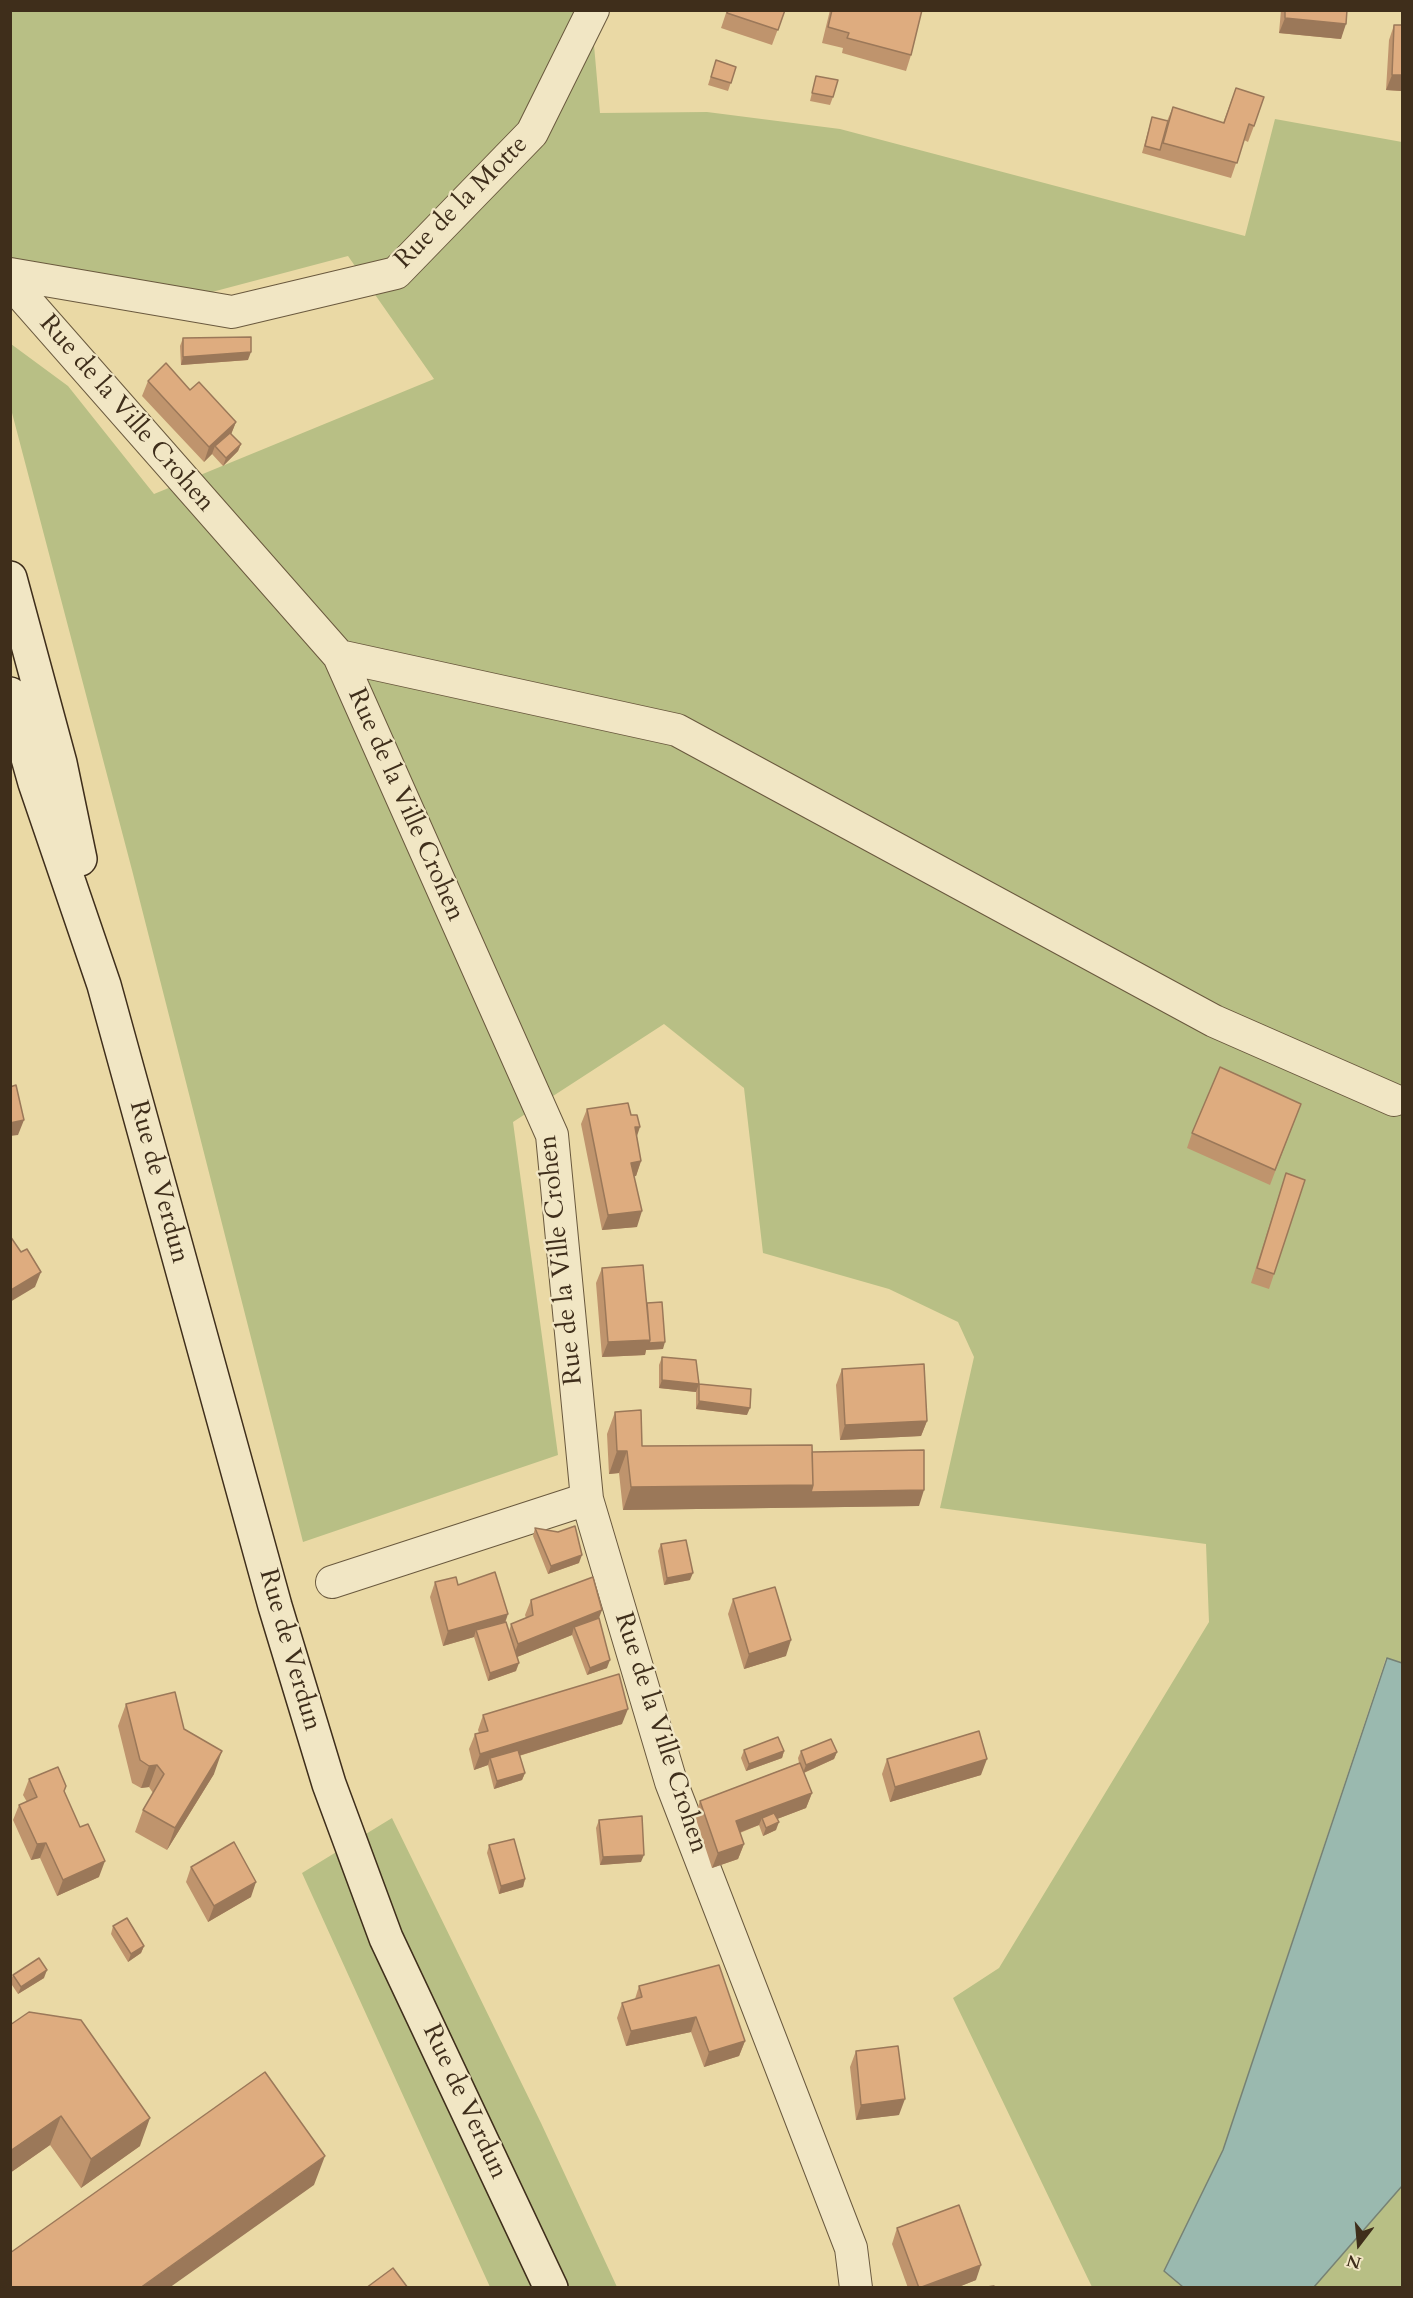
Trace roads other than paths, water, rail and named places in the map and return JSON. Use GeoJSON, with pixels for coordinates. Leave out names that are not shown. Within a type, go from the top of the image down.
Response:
{"type":"FeatureCollection","features":[{"type":"Feature","properties":{"kind":"main road","name":"Rue de Verdun"},"geometry":{"type":"LineString","coordinates":[[10,578],[60,763],[104,985]]}},
{"type":"Feature","properties":{"kind":"main road","name":"Rue de Verdun"},"geometry":{"type":"LineString","coordinates":[[10,694],[35,783],[104,985],[275,1606],[329,1784],[386,1938],[551,2288]]}},
{"type":"Feature","properties":{"kind":"street","name":"Rue de la Motte"},"geometry":{"type":"LineString","coordinates":[[10,274],[232,312],[396,273],[532,133],[593,10]]}},
{"type":"Feature","properties":{"kind":"street","name":"Rue de la Ville Crohen"},"geometry":{"type":"LineString","coordinates":[[10,282],[339,656],[552,1135],[587,1498],[671,1782],[851,2248],[856,2288]]}},
{"type":"Feature","properties":{"kind":"street"},"geometry":{"type":"LineString","coordinates":[[339,656],[676,730],[1214,1021],[1394,1100]]}},
{"type":"Feature","properties":{"kind":"street"},"geometry":{"type":"LineString","coordinates":[[332,1582],[587,1498]]}},
{"type":"Feature","properties":{"kind":"water"},"geometry":{"type":"Polygon","coordinates":[[[1387,1658],[1402,1663],[1402,2186],[1314,2287],[1183,2287],[1164,2271],[1223,2150],[1387,1658]]]}}]}
